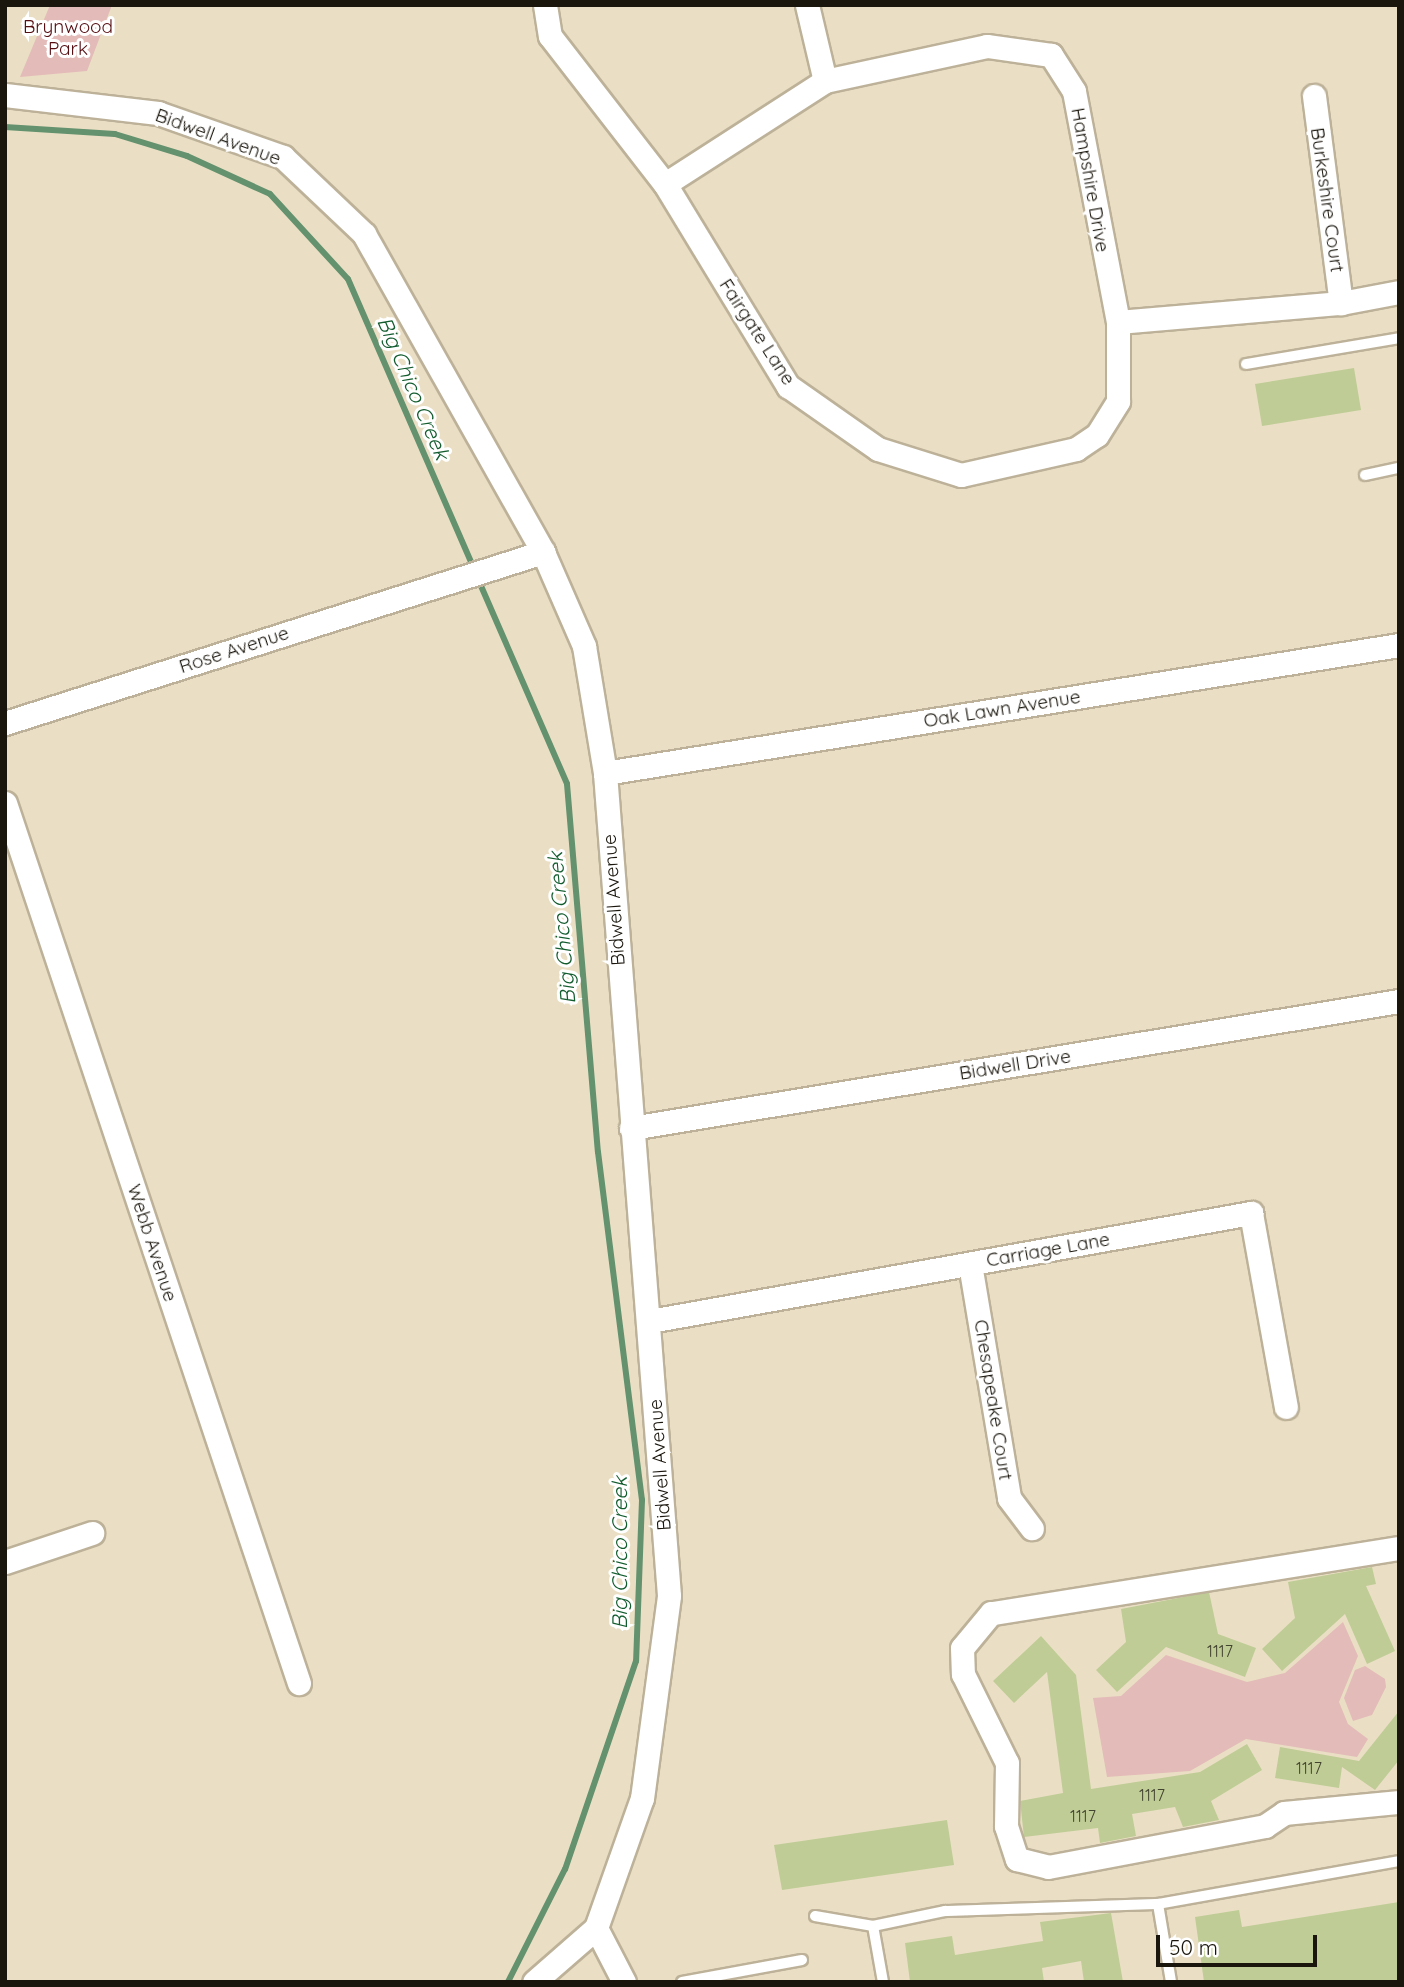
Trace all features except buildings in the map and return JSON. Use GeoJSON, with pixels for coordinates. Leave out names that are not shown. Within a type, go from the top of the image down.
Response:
{"type":"FeatureCollection","features":[{"type":"Feature","properties":{"kind":"street","name":"Fairgate Lane"},"geometry":{"type":"LineString","coordinates":[[545,5],[550,36],[665,184],[788,386],[877,449],[961,475],[1076,449],[1097,435],[1118,401],[1118,322]]}},
{"type":"Feature","properties":{"kind":"street"},"geometry":{"type":"LineString","coordinates":[[807,5],[825,81]]}},
{"type":"Feature","properties":{"kind":"street","name":"Hampshire Drive"},"geometry":{"type":"LineString","coordinates":[[665,184],[825,81],[987,46],[1051,55],[1074,91],[1118,322]]}},
{"type":"Feature","properties":{"kind":"street","name":"Bidwell Avenue"},"geometry":{"type":"LineString","coordinates":[[5,95],[158,113],[283,157],[364,234],[543,552],[584,646],[605,773],[631,1128],[650,1321],[668,1595],[642,1798],[597,1928]]}},
{"type":"Feature","properties":{"kind":"street","name":"Burkeshire Court"},"geometry":{"type":"LineString","coordinates":[[1314,96],[1341,303]]}},
{"type":"Feature","properties":{"kind":"street"},"geometry":{"type":"LineString","coordinates":[[1118,322],[1341,303],[1399,292]]}},
{"type":"Feature","properties":{"kind":"street","name":"Rose Avenue"},"geometry":{"type":"LineString","coordinates":[[5,723],[543,552]]}},
{"type":"Feature","properties":{"kind":"street","name":"Oak Lawn Avenue"},"geometry":{"type":"LineString","coordinates":[[605,773],[1399,645]]}},
{"type":"Feature","properties":{"kind":"street","name":"Webb Avenue"},"geometry":{"type":"LineString","coordinates":[[5,803],[299,1683]]}},
{"type":"Feature","properties":{"kind":"street","name":"Bidwell Drive"},"geometry":{"type":"LineString","coordinates":[[631,1128],[1399,1001]]}},
{"type":"Feature","properties":{"kind":"street","name":"Carriage Lane"},"geometry":{"type":"LineString","coordinates":[[650,1321],[1251,1213],[1286,1408]]}},
{"type":"Feature","properties":{"kind":"street","name":"Chesapeake Court"},"geometry":{"type":"LineString","coordinates":[[971,1264],[1009,1498],[1032,1528]]}},
{"type":"Feature","properties":{"kind":"street"},"geometry":{"type":"LineString","coordinates":[[5,1562],[92,1533]]}},
{"type":"Feature","properties":{"kind":"street"},"geometry":{"type":"LineString","coordinates":[[1399,1548],[991,1614],[962,1648],[963,1674],[1007,1763],[1006,1826],[1017,1859],[1048,1867],[1265,1826],[1284,1813],[1399,1801]]}},
{"type":"Feature","properties":{"kind":"street"},"geometry":{"type":"LineString","coordinates":[[534,1982],[597,1928],[624,1982]]}},
{"type":"Feature","properties":{"kind":"lane"},"geometry":{"type":"LineString","coordinates":[[1246,364],[1399,338]]}},
{"type":"Feature","properties":{"kind":"lane"},"geometry":{"type":"LineString","coordinates":[[1365,475],[1399,468]]}},
{"type":"Feature","properties":{"kind":"lane"},"geometry":{"type":"LineString","coordinates":[[815,1916],[873,1926],[944,1911],[1158,1904],[1399,1861]]}},
{"type":"Feature","properties":{"kind":"lane"},"geometry":{"type":"LineString","coordinates":[[1158,1904],[1171,1982]]}},
{"type":"Feature","properties":{"kind":"lane"},"geometry":{"type":"LineString","coordinates":[[873,1926],[883,1982]]}},
{"type":"Feature","properties":{"kind":"lane"},"geometry":{"type":"LineString","coordinates":[[682,1982],[802,1960]]}},
{"type":"Feature","properties":{"kind":"green space","name":"Brynwood Park"},"geometry":{"type":"Polygon","coordinates":[[[50,5],[112,5],[87,71],[20,77],[50,5]]]}},
{"type":"Feature","properties":{"kind":"green space"},"geometry":{"type":"Polygon","coordinates":[[[1343,1622],[1358,1656],[1339,1702],[1348,1724],[1368,1739],[1357,1757],[1246,1739],[1190,1771],[1107,1777],[1093,1698],[1121,1696],[1166,1655],[1247,1682],[1285,1673],[1343,1622]]]}},
{"type":"Feature","properties":{"kind":"green space"},"geometry":{"type":"Polygon","coordinates":[[[1365,1666],[1385,1679],[1386,1687],[1372,1715],[1353,1721],[1344,1698],[1355,1670],[1365,1666]]]}},
{"type":"Feature","properties":{"kind":"waterway","name":"Big Chico Creek"},"geometry":{"type":"LineString","coordinates":[[5,127],[115,134],[187,156],[270,194],[348,279],[474,569]]}},
{"type":"Feature","properties":{"kind":"waterway","name":"Big Chico Creek"},"geometry":{"type":"LineString","coordinates":[[478,579],[567,784],[598,1152],[642,1500],[636,1661],[565,1869],[508,1982]]}}]}
